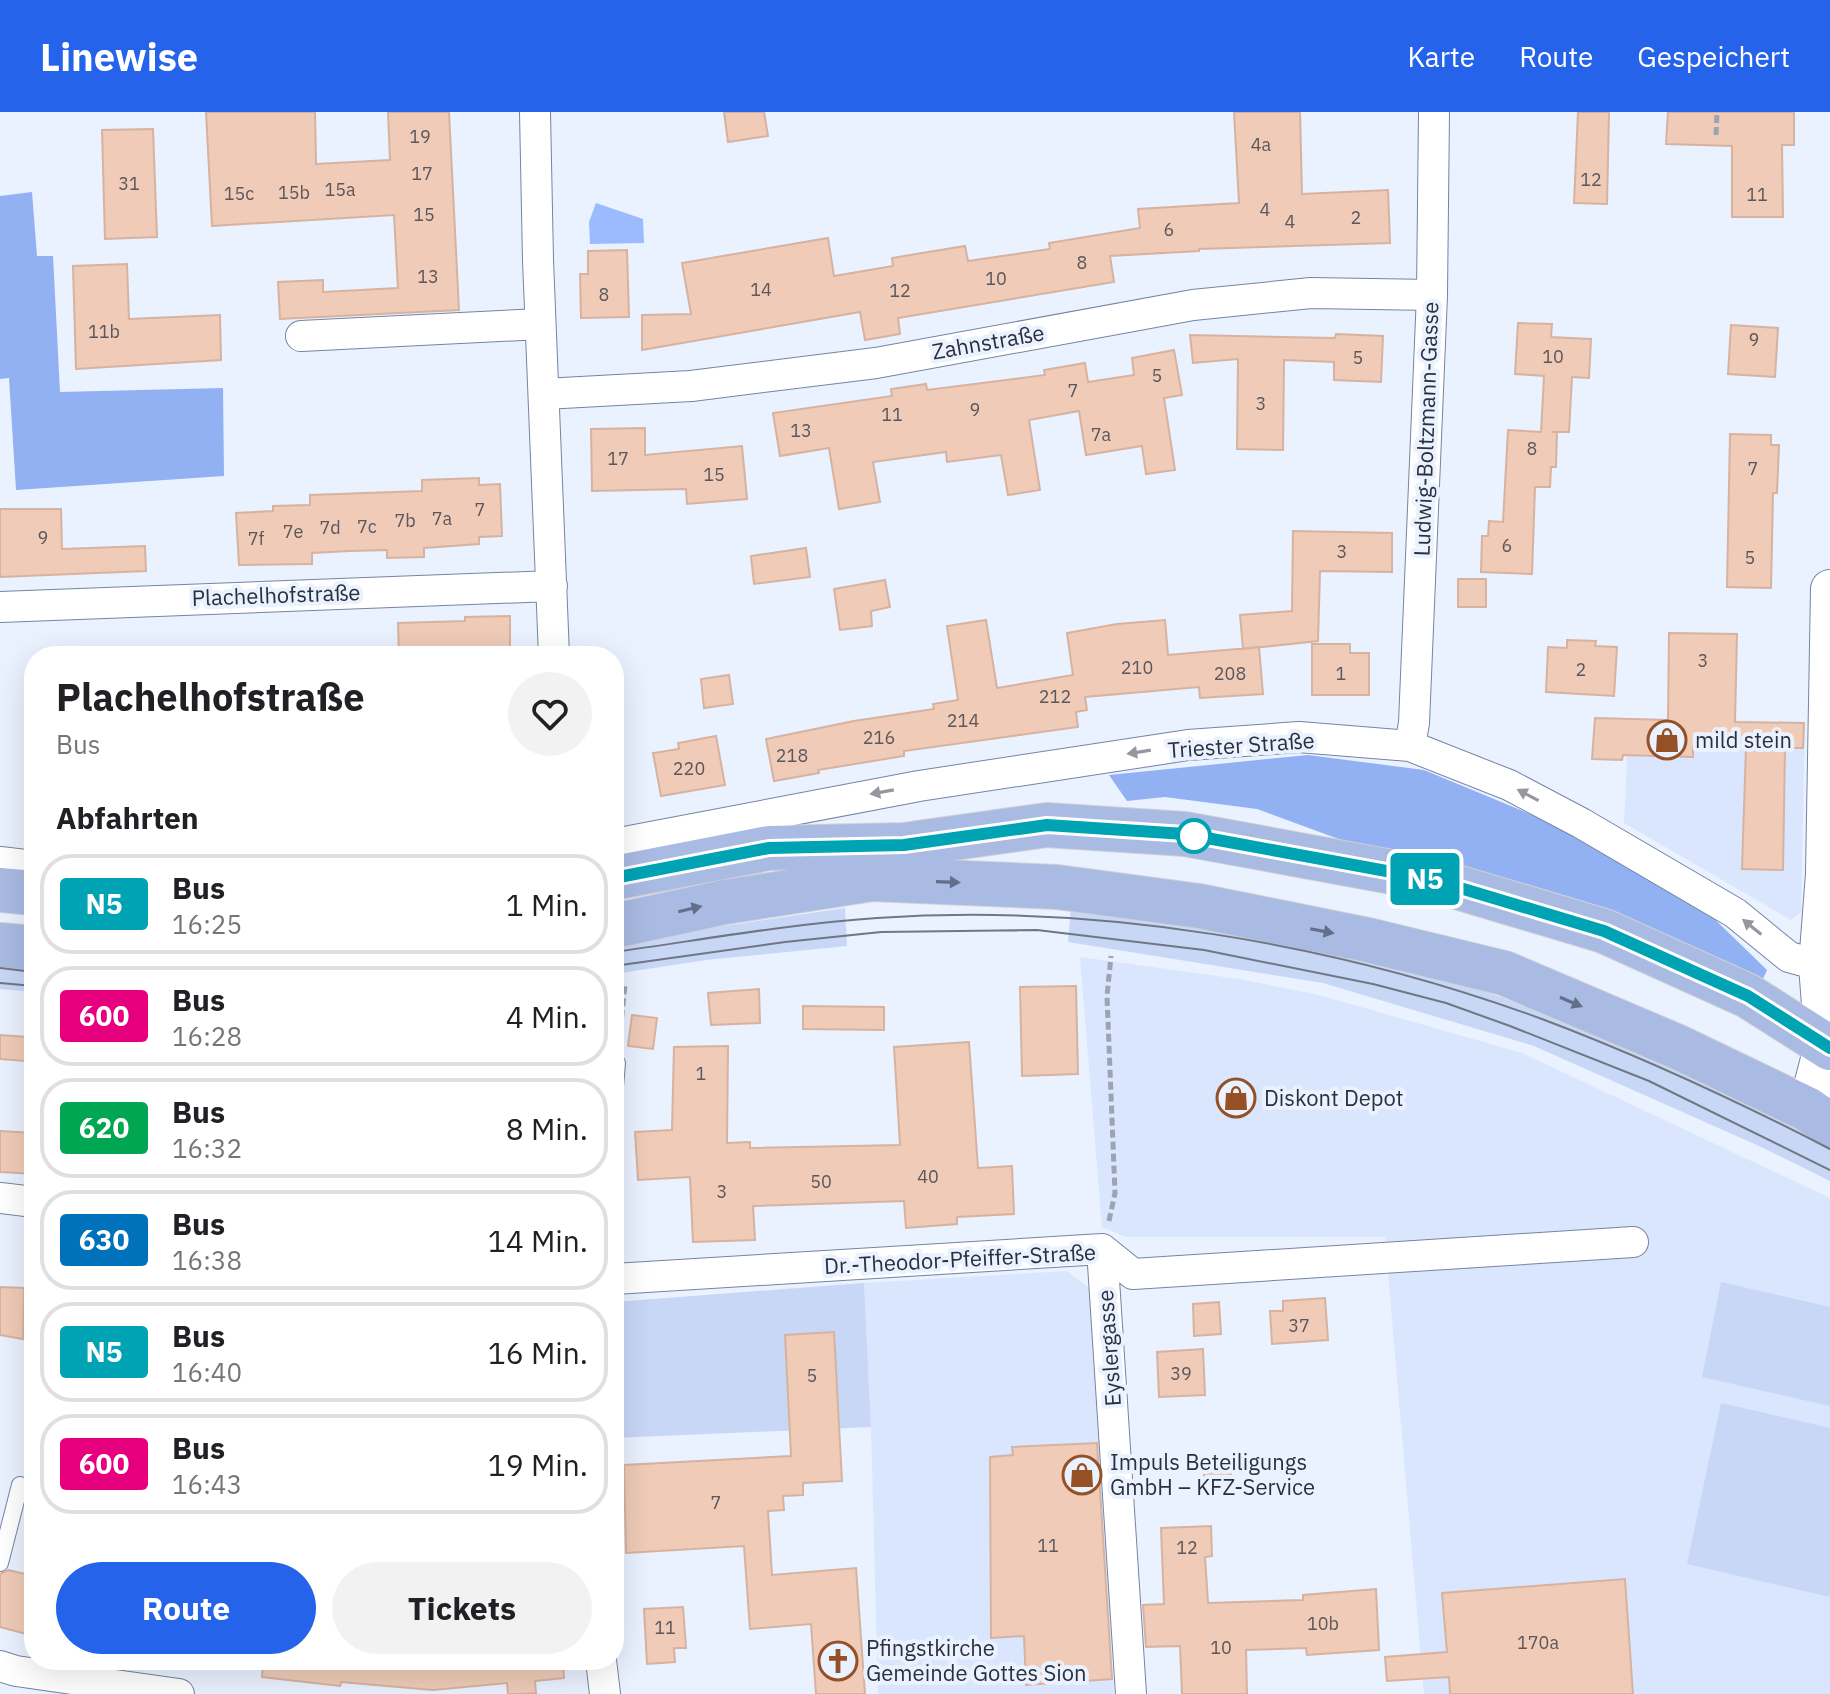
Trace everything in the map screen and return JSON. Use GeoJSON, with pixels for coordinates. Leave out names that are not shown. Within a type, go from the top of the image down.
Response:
{"type":"FeatureCollection","features":[{"type":"Feature","properties":{"kind":"main road"},"geometry":{"type":"LineString","coordinates":[[624,876],[769,848],[904,845],[1047,825],[1185,834],[1430,879],[1604,931],[1748,996],[1827,1046]]}},
{"type":"Feature","properties":{"kind":"main road"},"geometry":{"type":"LineString","coordinates":[[624,924],[725,902],[872,879],[1057,887],[1199,906],[1368,940],[1504,973],[1678,1047],[1818,1117]]}},
{"type":"Feature","properties":{"kind":"main road"},"geometry":{"type":"LineString","coordinates":[[0,890],[24,892]]}},
{"type":"Feature","properties":{"kind":"main road"},"geometry":{"type":"LineString","coordinates":[[0,945],[24,947]]}},
{"type":"Feature","properties":{"kind":"street"},"geometry":{"type":"LineString","coordinates":[[535,112],[540,324],[554,646]]}},
{"type":"Feature","properties":{"kind":"street","name":"Ludwig-Boltzmann-Gasse"},"geometry":{"type":"LineString","coordinates":[[1410,746],[1414,723],[1432,295],[1434,112]]}},
{"type":"Feature","properties":{"kind":"street","name":"Zahnstraße"},"geometry":{"type":"LineString","coordinates":[[544,394],[691,386],[876,363],[1193,305],[1311,293],[1432,295]]}},
{"type":"Feature","properties":{"kind":"street"},"geometry":{"type":"LineString","coordinates":[[301,336],[540,324]]}},
{"type":"Feature","properties":{"kind":"street","name":"Plachelhofstraße"},"geometry":{"type":"LineString","coordinates":[[0,607],[552,586]]}},
{"type":"Feature","properties":{"kind":"street"},"geometry":{"type":"LineString","coordinates":[[1818,1117],[1827,1046],[1818,965],[1825,874],[1830,589]]}},
{"type":"Feature","properties":{"kind":"street","name":"Triester Straße"},"geometry":{"type":"LineString","coordinates":[[624,842],[919,786],[1188,745],[1299,737],[1410,746],[1509,785],[1569,816],[1735,913],[1789,957],[1818,965]]}},
{"type":"Feature","properties":{"kind":"street"},"geometry":{"type":"LineString","coordinates":[[0,862],[24,865]]}},
{"type":"Feature","properties":{"kind":"street"},"geometry":{"type":"LineString","coordinates":[[0,1198],[24,1201]]}},
{"type":"Feature","properties":{"kind":"street","name":"Dr.-Theodor-Pfeiffer-Straße"},"geometry":{"type":"LineString","coordinates":[[624,1278],[1102,1249],[1133,1274],[1633,1242]]}},
{"type":"Feature","properties":{"kind":"street","name":"Eyslergasse"},"geometry":{"type":"LineString","coordinates":[[1102,1249],[1131,1694]]}},
{"type":"Feature","properties":{"kind":"street"},"geometry":{"type":"LineString","coordinates":[[0,1666],[24,1670]]}},
{"type":"Feature","properties":{"kind":"street"},"geometry":{"type":"LineString","coordinates":[[26,1670],[179,1694]]}},
{"type":"Feature","properties":{"kind":"street"},"geometry":{"type":"LineString","coordinates":[[602,1670],[605,1694]]}},
{"type":"Feature","properties":{"kind":"lane"},"geometry":{"type":"LineString","coordinates":[[0,1563],[20,1485]]}},
{"type":"Feature","properties":{"kind":"path"},"geometry":{"type":"LineString","coordinates":[[1716,135],[1717,112]]}},
{"type":"Feature","properties":{"kind":"path"},"geometry":{"type":"LineString","coordinates":[[1102,1249],[1115,1193],[1107,996],[1111,956]]}},
{"type":"Feature","properties":{"kind":"path"},"geometry":{"type":"LineString","coordinates":[[624,995],[625,985]]}},
{"type":"Feature","properties":{"kind":"shaded area"},"geometry":{"type":"Polygon","coordinates":[[[32,192],[37,256],[53,256],[60,392],[223,388],[224,476],[16,490],[9,378],[0,379],[0,196],[32,192]]]}},
{"type":"Feature","properties":{"kind":"shaded area"},"geometry":{"type":"Polygon","coordinates":[[[596,203],[643,219],[644,243],[590,244],[589,222],[596,203]]]}},
{"type":"Feature","properties":{"kind":"shaded area"},"geometry":{"type":"Polygon","coordinates":[[[1629,718],[1805,722],[1801,912],[1791,920],[1624,823],[1629,718]]]}},
{"type":"Feature","properties":{"kind":"shaded area"},"geometry":{"type":"Polygon","coordinates":[[[1308,755],[1424,770],[1559,826],[1698,903],[1767,970],[1761,983],[1393,859],[1257,809],[1165,797],[1127,801],[1109,775],[1308,755]]]}},
{"type":"Feature","properties":{"kind":"shaded area"},"geometry":{"type":"Polygon","coordinates":[[[1071,907],[1210,921],[1430,971],[1651,1053],[1830,1141],[1830,1181],[1534,1046],[1323,983],[1068,942],[1071,907]]]}},
{"type":"Feature","properties":{"kind":"shaded area"},"geometry":{"type":"Polygon","coordinates":[[[845,908],[847,946],[706,960],[624,972],[624,941],[845,908]]]}},
{"type":"Feature","properties":{"kind":"shaded area"},"geometry":{"type":"Polygon","coordinates":[[[0,957],[24,958],[24,991],[0,989],[0,957]]]}},
{"type":"Feature","properties":{"kind":"shaded area"},"geometry":{"type":"Polygon","coordinates":[[[1080,957],[1239,979],[1319,995],[1522,1053],[1830,1198],[1830,1694],[1424,1694],[1385,1237],[1126,1237],[1102,1227],[1080,957]]]}},
{"type":"Feature","properties":{"kind":"shaded area"},"geometry":{"type":"Polygon","coordinates":[[[1067,1271],[1093,1291],[1114,1694],[878,1694],[864,1283],[1067,1271]]]}},
{"type":"Feature","properties":{"kind":"shaded area"},"geometry":{"type":"Polygon","coordinates":[[[1721,1282],[1830,1307],[1830,1406],[1702,1377],[1721,1282]]]}},
{"type":"Feature","properties":{"kind":"shaded area"},"geometry":{"type":"Polygon","coordinates":[[[864,1283],[871,1427],[624,1438],[624,1301],[864,1283]]]}},
{"type":"Feature","properties":{"kind":"shaded area"},"geometry":{"type":"Polygon","coordinates":[[[1721,1403],[1830,1428],[1830,1597],[1687,1564],[1721,1403]]]}},
{"type":"Feature","properties":{"kind":"building"},"geometry":{"type":"Polygon","coordinates":[[[206,112],[315,112],[316,164],[390,160],[388,112],[449,112],[459,310],[280,319],[278,282],[323,280],[323,292],[398,288],[394,215],[212,226],[206,112]]]}},
{"type":"Feature","properties":{"kind":"building"},"geometry":{"type":"Polygon","coordinates":[[[724,112],[764,112],[768,136],[728,142],[724,112]]]}},
{"type":"Feature","properties":{"kind":"building"},"geometry":{"type":"Polygon","coordinates":[[[1234,112],[1300,112],[1302,194],[1388,190],[1390,243],[1199,249],[1110,256],[1114,282],[898,318],[900,334],[865,340],[860,312],[642,350],[642,315],[691,314],[682,263],[828,238],[834,276],[893,266],[892,258],[965,246],[968,261],[1050,249],[1049,243],[1140,228],[1138,209],[1239,203],[1234,112]]]}},
{"type":"Feature","properties":{"kind":"building"},"geometry":{"type":"Polygon","coordinates":[[[1578,112],[1609,112],[1607,204],[1574,203],[1578,112]]]}},
{"type":"Feature","properties":{"kind":"building"},"geometry":{"type":"Polygon","coordinates":[[[1668,112],[1794,112],[1794,145],[1782,145],[1783,217],[1732,217],[1732,146],[1666,144],[1668,112]]]}},
{"type":"Feature","properties":{"kind":"building"},"geometry":{"type":"Polygon","coordinates":[[[153,129],[157,237],[105,239],[102,130],[153,129]]]}},
{"type":"Feature","properties":{"kind":"building"},"geometry":{"type":"Polygon","coordinates":[[[627,250],[629,317],[581,318],[580,274],[588,274],[588,251],[627,250]]]}},
{"type":"Feature","properties":{"kind":"building"},"geometry":{"type":"Polygon","coordinates":[[[127,264],[129,319],[220,315],[221,360],[76,369],[73,266],[127,264]]]}},
{"type":"Feature","properties":{"kind":"building"},"geometry":{"type":"Polygon","coordinates":[[[1518,323],[1552,324],[1551,337],[1591,339],[1589,378],[1572,377],[1569,432],[1557,432],[1556,467],[1551,467],[1550,487],[1535,487],[1532,574],[1481,572],[1482,536],[1488,536],[1489,521],[1503,522],[1508,430],[1541,432],[1544,376],[1515,374],[1518,323]]]}},
{"type":"Feature","properties":{"kind":"building"},"geometry":{"type":"Polygon","coordinates":[[[1731,325],[1778,328],[1775,377],[1728,374],[1731,325]]]}},
{"type":"Feature","properties":{"kind":"building"},"geometry":{"type":"Polygon","coordinates":[[[1336,334],[1383,336],[1381,382],[1334,380],[1334,362],[1284,360],[1283,450],[1237,449],[1238,359],[1193,363],[1190,335],[1335,338],[1336,334]]]}},
{"type":"Feature","properties":{"kind":"building"},"geometry":{"type":"Polygon","coordinates":[[[1174,350],[1182,395],[1164,398],[1175,470],[1146,474],[1142,446],[1086,455],[1079,411],[1029,420],[1040,490],[1008,495],[1001,455],[947,462],[946,452],[873,462],[880,502],[839,509],[829,448],[780,456],[773,413],[892,396],[891,389],[926,384],[927,390],[1045,375],[1044,370],[1085,363],[1088,382],[1134,375],[1132,358],[1174,350]]]}},
{"type":"Feature","properties":{"kind":"building"},"geometry":{"type":"Polygon","coordinates":[[[645,428],[645,455],[742,446],[747,499],[687,504],[686,489],[592,491],[591,429],[645,428]]]}},
{"type":"Feature","properties":{"kind":"building"},"geometry":{"type":"Polygon","coordinates":[[[1730,434],[1771,435],[1771,445],[1779,445],[1777,493],[1773,493],[1771,588],[1727,587],[1730,434]]]}},
{"type":"Feature","properties":{"kind":"building"},"geometry":{"type":"Polygon","coordinates":[[[479,478],[479,485],[500,484],[502,536],[479,537],[479,544],[424,548],[424,557],[387,558],[387,550],[350,551],[312,553],[312,564],[239,565],[236,513],[273,511],[273,506],[310,505],[310,495],[422,491],[422,480],[479,478]]]}},
{"type":"Feature","properties":{"kind":"building"},"geometry":{"type":"Polygon","coordinates":[[[0,509],[61,509],[62,549],[145,546],[146,571],[0,577],[0,509]]]}},
{"type":"Feature","properties":{"kind":"building"},"geometry":{"type":"Polygon","coordinates":[[[1293,531],[1392,533],[1392,572],[1320,571],[1318,641],[1243,649],[1240,615],[1292,611],[1293,531]]]}},
{"type":"Feature","properties":{"kind":"building"},"geometry":{"type":"Polygon","coordinates":[[[806,548],[810,577],[754,584],[751,556],[806,548]]]}},
{"type":"Feature","properties":{"kind":"building"},"geometry":{"type":"Polygon","coordinates":[[[1458,579],[1486,579],[1486,607],[1458,607],[1458,579]]]}},
{"type":"Feature","properties":{"kind":"building"},"geometry":{"type":"Polygon","coordinates":[[[885,580],[890,607],[871,611],[872,626],[840,630],[834,589],[885,580]]]}},
{"type":"Feature","properties":{"kind":"building"},"geometry":{"type":"Polygon","coordinates":[[[510,616],[510,646],[399,646],[398,623],[465,621],[465,617],[510,616]]]}},
{"type":"Feature","properties":{"kind":"building"},"geometry":{"type":"Polygon","coordinates":[[[986,620],[997,688],[1073,675],[1067,633],[1165,620],[1168,655],[1259,647],[1263,694],[1200,698],[1199,687],[1085,697],[1087,710],[1076,712],[1078,727],[904,751],[904,756],[818,770],[819,773],[774,781],[766,739],[934,709],[933,704],[958,700],[947,626],[986,620]]]}},
{"type":"Feature","properties":{"kind":"building"},"geometry":{"type":"Polygon","coordinates":[[[1669,633],[1737,634],[1735,722],[1804,723],[1803,748],[1785,748],[1783,870],[1742,869],[1746,747],[1693,746],[1693,757],[1623,755],[1622,760],[1592,759],[1595,718],[1668,720],[1669,633]]]}},
{"type":"Feature","properties":{"kind":"building"},"geometry":{"type":"Polygon","coordinates":[[[1567,640],[1596,641],[1595,646],[1617,647],[1614,696],[1546,692],[1548,647],[1567,648],[1567,640]]]}},
{"type":"Feature","properties":{"kind":"building"},"geometry":{"type":"Polygon","coordinates":[[[1312,644],[1350,644],[1350,653],[1369,653],[1369,695],[1312,695],[1312,644]]]}},
{"type":"Feature","properties":{"kind":"building"},"geometry":{"type":"Polygon","coordinates":[[[729,675],[733,704],[704,708],[701,679],[729,675]]]}},
{"type":"Feature","properties":{"kind":"building"},"geometry":{"type":"Polygon","coordinates":[[[716,736],[725,785],[661,796],[653,753],[679,749],[678,743],[716,736]]]}},
{"type":"Feature","properties":{"kind":"building"},"geometry":{"type":"Polygon","coordinates":[[[1076,986],[1078,1074],[1022,1076],[1020,987],[1076,986]]]}},
{"type":"Feature","properties":{"kind":"building"},"geometry":{"type":"Polygon","coordinates":[[[759,989],[760,1023],[711,1025],[708,993],[759,989]]]}},
{"type":"Feature","properties":{"kind":"building"},"geometry":{"type":"Polygon","coordinates":[[[803,1006],[884,1007],[884,1030],[803,1029],[803,1006]]]}},
{"type":"Feature","properties":{"kind":"building"},"geometry":{"type":"Polygon","coordinates":[[[632,1015],[657,1018],[653,1049],[628,1046],[632,1015]]]}},
{"type":"Feature","properties":{"kind":"building"},"geometry":{"type":"Polygon","coordinates":[[[0,1035],[24,1037],[24,1061],[0,1059],[0,1035]]]}},
{"type":"Feature","properties":{"kind":"building"},"geometry":{"type":"Polygon","coordinates":[[[969,1042],[978,1168],[1012,1166],[1014,1214],[957,1217],[957,1224],[906,1228],[904,1201],[753,1206],[755,1240],[693,1242],[690,1177],[638,1180],[635,1132],[672,1130],[674,1047],[728,1046],[727,1143],[750,1142],[750,1148],[900,1145],[894,1047],[969,1042]]]}},
{"type":"Feature","properties":{"kind":"building"},"geometry":{"type":"Polygon","coordinates":[[[0,1131],[24,1132],[24,1173],[0,1172],[0,1131]]]}},
{"type":"Feature","properties":{"kind":"building"},"geometry":{"type":"Polygon","coordinates":[[[0,1287],[24,1288],[23,1339],[0,1335],[0,1287]]]}},
{"type":"Feature","properties":{"kind":"building"},"geometry":{"type":"Polygon","coordinates":[[[1325,1298],[1328,1340],[1272,1344],[1270,1311],[1283,1311],[1283,1301],[1325,1298]]]}},
{"type":"Feature","properties":{"kind":"building"},"geometry":{"type":"Polygon","coordinates":[[[1219,1302],[1221,1334],[1194,1336],[1193,1304],[1219,1302]]]}},
{"type":"Feature","properties":{"kind":"building"},"geometry":{"type":"Polygon","coordinates":[[[834,1332],[842,1481],[803,1483],[803,1495],[783,1496],[784,1510],[768,1511],[772,1575],[856,1568],[865,1694],[816,1694],[811,1624],[750,1629],[744,1546],[626,1553],[624,1465],[791,1456],[785,1335],[834,1332]]]}},
{"type":"Feature","properties":{"kind":"building"},"geometry":{"type":"Polygon","coordinates":[[[1203,1349],[1205,1395],[1159,1397],[1157,1352],[1203,1349]]]}},
{"type":"Feature","properties":{"kind":"building"},"geometry":{"type":"Polygon","coordinates":[[[1097,1443],[1112,1679],[1026,1685],[1024,1636],[991,1638],[990,1457],[1013,1455],[1012,1447],[1097,1443]]]}},
{"type":"Feature","properties":{"kind":"building"},"geometry":{"type":"Polygon","coordinates":[[[1204,1457],[1231,1457],[1231,1481],[1204,1480],[1204,1457]]]}},
{"type":"Feature","properties":{"kind":"building"},"geometry":{"type":"Polygon","coordinates":[[[1211,1526],[1212,1556],[1205,1557],[1208,1603],[1303,1600],[1303,1595],[1376,1589],[1379,1650],[1307,1655],[1306,1648],[1246,1650],[1247,1694],[1182,1694],[1180,1646],[1146,1647],[1143,1605],[1164,1604],[1161,1528],[1211,1526]]]}},
{"type":"Feature","properties":{"kind":"building"},"geometry":{"type":"Polygon","coordinates":[[[8,1570],[24,1574],[24,1633],[0,1627],[0,1574],[8,1570]]]}},
{"type":"Feature","properties":{"kind":"building"},"geometry":{"type":"Polygon","coordinates":[[[1625,1579],[1633,1694],[1450,1694],[1449,1677],[1387,1681],[1385,1657],[1447,1652],[1442,1593],[1625,1579]]]}},
{"type":"Feature","properties":{"kind":"building"},"geometry":{"type":"Polygon","coordinates":[[[683,1607],[686,1648],[674,1648],[675,1662],[647,1664],[644,1609],[683,1607]]]}},
{"type":"Feature","properties":{"kind":"building"},"geometry":{"type":"Polygon","coordinates":[[[262,1670],[564,1670],[564,1678],[535,1681],[536,1693],[508,1694],[507,1683],[433,1690],[341,1682],[340,1686],[262,1677],[262,1670]]]}},
{"type":"Feature","properties":{"kind":"tram line"},"geometry":{"type":"LineString","coordinates":[[624,951],[811,924],[960,915],[1130,923],[1215,934],[1382,969],[1542,1019],[1688,1080],[1830,1149]]}},
{"type":"Feature","properties":{"kind":"tram line"},"geometry":{"type":"LineString","coordinates":[[624,965],[881,932],[1037,930],[1204,950],[1373,984],[1446,1003],[1649,1081],[1830,1170]]}},
{"type":"Feature","properties":{"kind":"tram line"},"geometry":{"type":"LineString","coordinates":[[0,968],[24,971]]}},
{"type":"Feature","properties":{"kind":"tram line"},"geometry":{"type":"LineString","coordinates":[[0,983],[24,985]]}},
{"type":"Feature","properties":{"kind":"bus line","name":"N5"},"geometry":{"type":"LineString","coordinates":[[624,876],[769,848],[904,845],[1047,825],[1185,834],[1430,879],[1604,931],[1748,996],[1830,1048]]}},
{"type":"Feature","properties":{"kind":"place","name":"mild stein"},"geometry":{"type":"Point","coordinates":[1667,740]}},
{"type":"Feature","properties":{"kind":"place","name":"Diskont Depot"},"geometry":{"type":"Point","coordinates":[1236,1098]}},
{"type":"Feature","properties":{"kind":"place","name":"Impuls Beteiligungs GmbH – KFZ-Service"},"geometry":{"type":"Point","coordinates":[1082,1475]}},
{"type":"Feature","properties":{"kind":"place","name":"Pfingstkirche Gemeinde Gottes Sion"},"geometry":{"type":"Point","coordinates":[838,1661]}}]}
